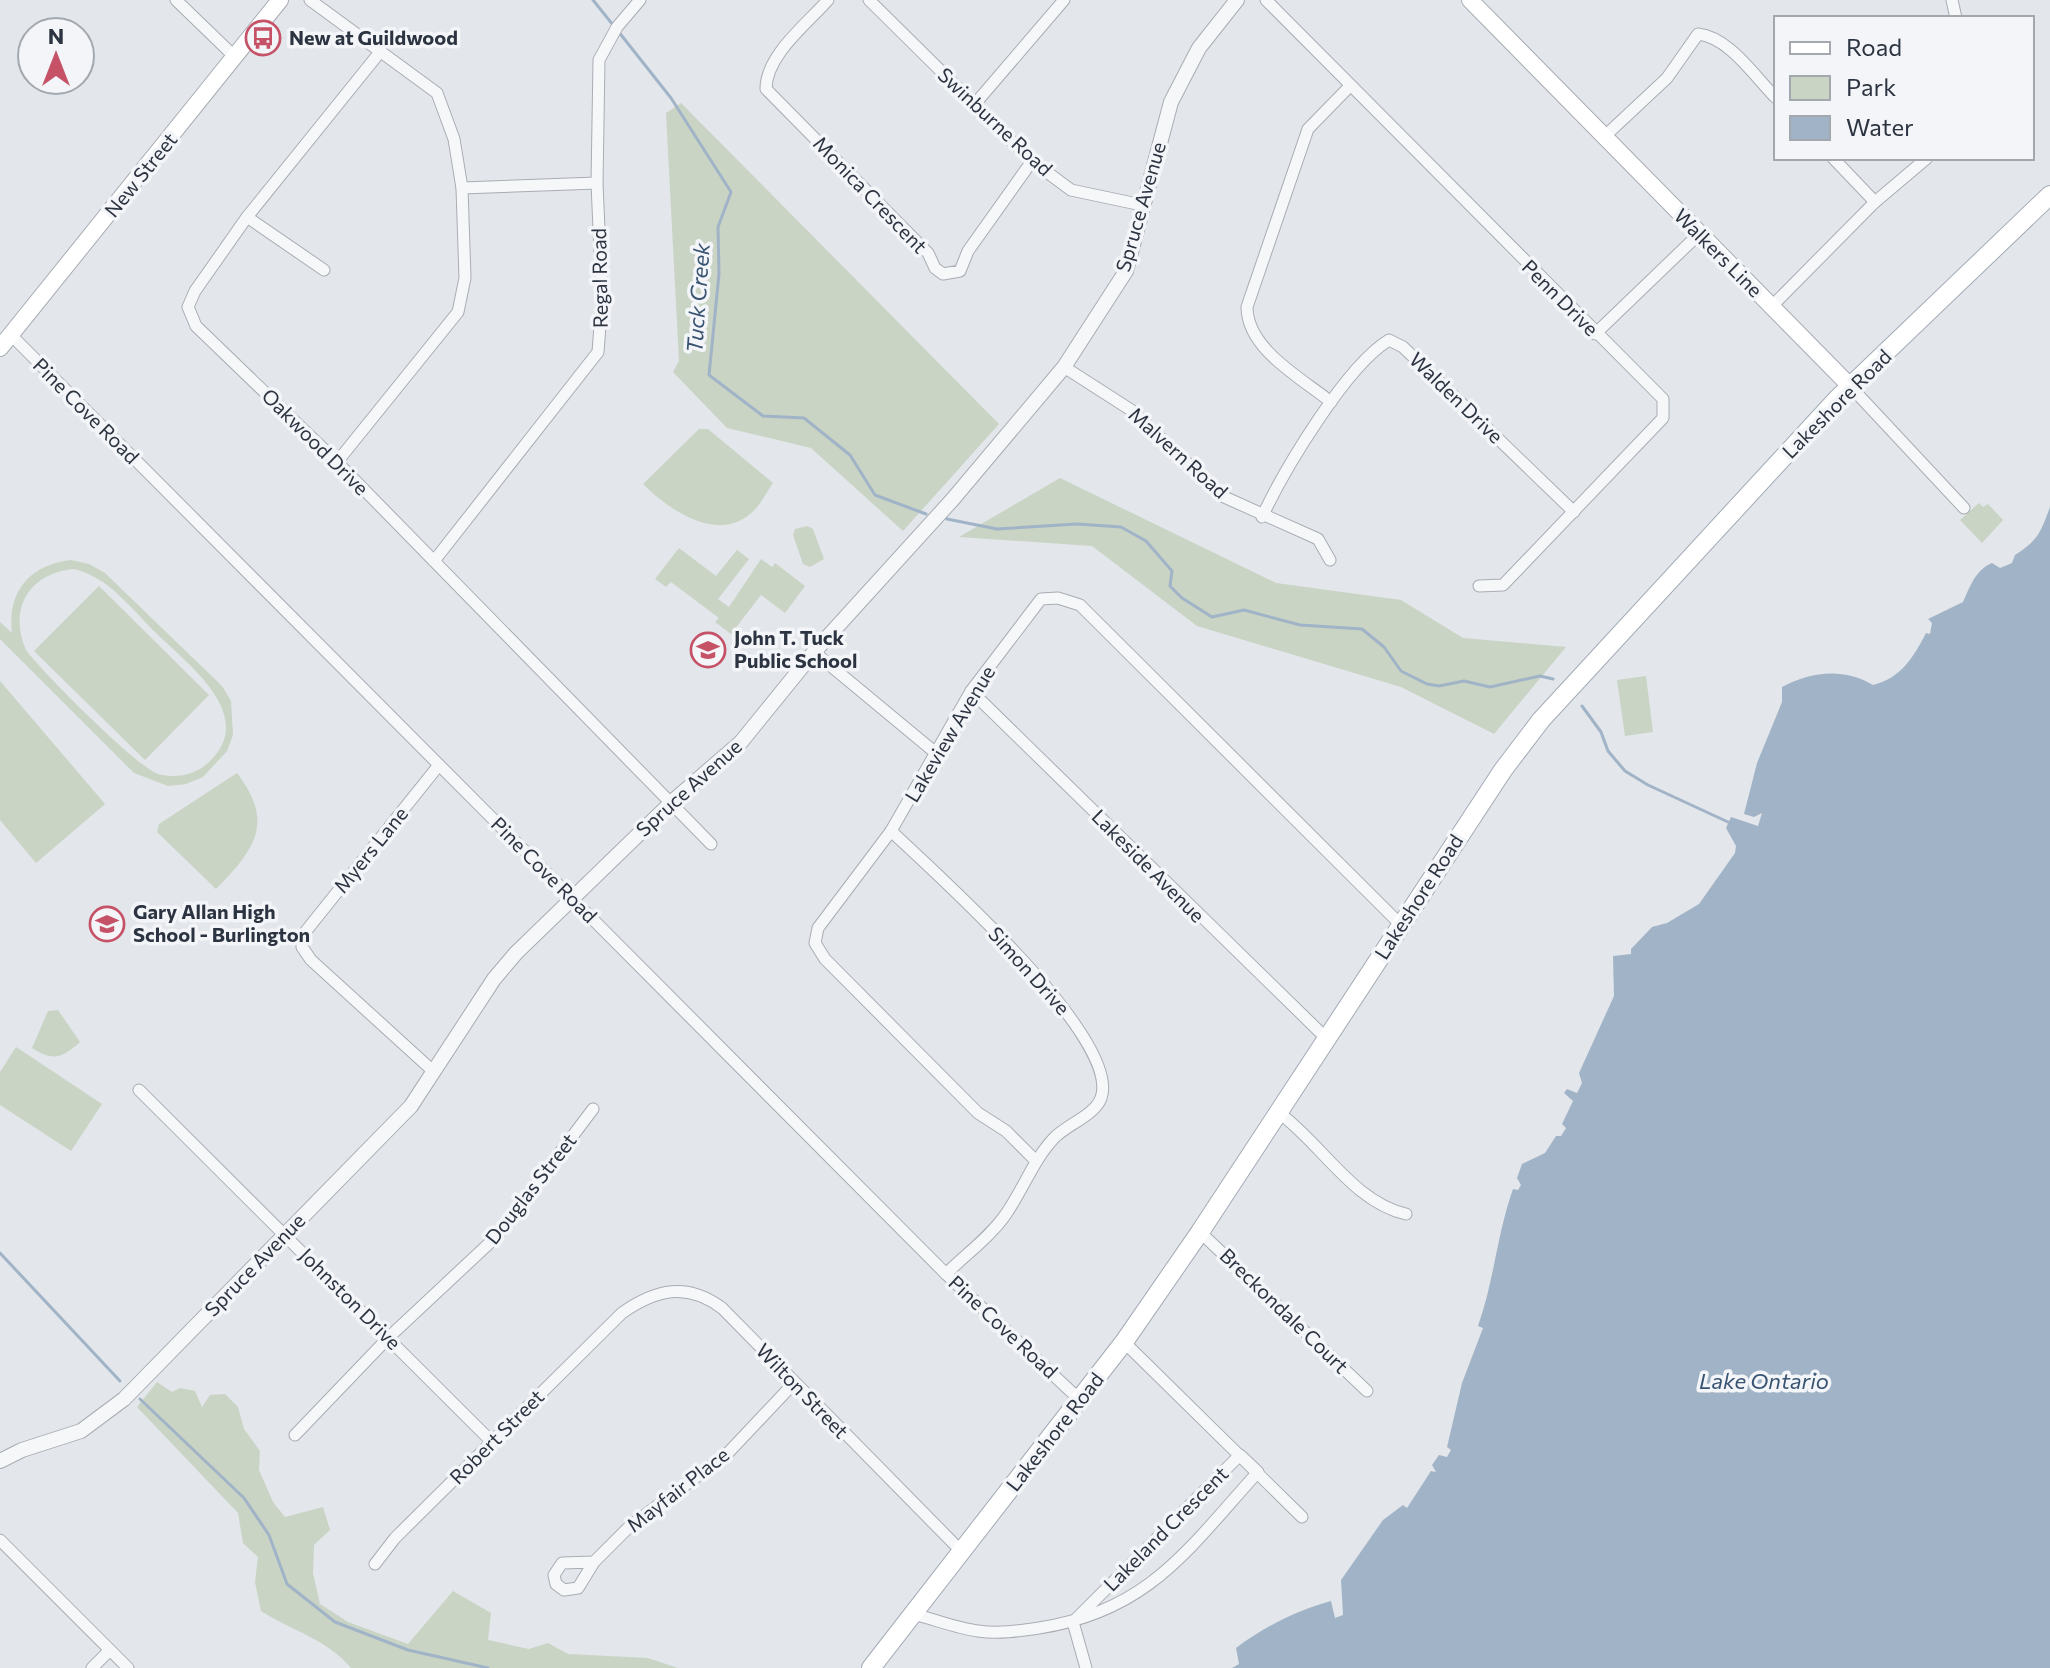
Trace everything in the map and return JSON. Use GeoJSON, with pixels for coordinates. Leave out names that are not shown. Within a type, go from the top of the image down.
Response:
{"type":"FeatureCollection","features":[{"type":"Feature","properties":{"kind":"main road","name":"New Street"},"geometry":{"type":"LineString","coordinates":[[5,342],[280,0]]}},
{"type":"Feature","properties":{"kind":"main road","name":"Walkers Line"},"geometry":{"type":"LineString","coordinates":[[1470,0],[1850,386]]}},
{"type":"Feature","properties":{"kind":"main road","name":"Lakeshore Road"},"geometry":{"type":"LineString","coordinates":[[871,1668],[1124,1342],[1200,1232],[1503,770],[1541,720],[1850,386],[2050,195]]}},
{"type":"Feature","properties":{"kind":"street"},"geometry":{"type":"LineString","coordinates":[[176,0],[236,58]]}},
{"type":"Feature","properties":{"kind":"street"},"geometry":{"type":"LineString","coordinates":[[310,0],[437,93],[454,139],[462,188],[465,278],[458,312],[337,462]]}},
{"type":"Feature","properties":{"kind":"street","name":"Regal Road"},"geometry":{"type":"LineString","coordinates":[[434,561],[598,352],[602,299],[597,183],[597,71],[599,60],[613,33],[640,0]]}},
{"type":"Feature","properties":{"kind":"street","name":"Monica Crescent"},"geometry":{"type":"LineString","coordinates":[[828,0],[776,60],[766,75],[766,89],[928,253],[935,268],[943,274],[960,271],[968,251],[1032,161]]}},
{"type":"Feature","properties":{"kind":"street","name":"Swinburne Road"},"geometry":{"type":"LineString","coordinates":[[869,0],[1032,161],[1071,190],[1142,205]]}},
{"type":"Feature","properties":{"kind":"street"},"geometry":{"type":"LineString","coordinates":[[974,105],[1064,0]]}},
{"type":"Feature","properties":{"kind":"street","name":"Spruce Avenue"},"geometry":{"type":"LineString","coordinates":[[0,1461],[22,1450],[81,1431],[124,1399],[411,1106],[501,970],[673,801],[741,742],[814,652],[953,499],[1064,367],[1126,271],[1171,102],[1199,48],[1237,0]]}},
{"type":"Feature","properties":{"kind":"street","name":"Penn Drive"},"geometry":{"type":"LineString","coordinates":[[1266,0],[1663,399],[1663,418],[1503,585],[1479,586]]}},
{"type":"Feature","properties":{"kind":"street"},"geometry":{"type":"LineString","coordinates":[[1605,136],[1667,78],[1698,34],[1712,35],[1727,47],[1774,96]]}},
{"type":"Feature","properties":{"kind":"street","name":"Oakwood Drive"},"geometry":{"type":"LineString","coordinates":[[380,52],[247,217],[195,291],[188,307],[196,326],[337,462],[673,801],[711,844]]}},
{"type":"Feature","properties":{"kind":"street"},"geometry":{"type":"LineString","coordinates":[[1331,402],[1255,338],[1247,323],[1247,307],[1308,129],[1350,86]]}},
{"type":"Feature","properties":{"kind":"street"},"geometry":{"type":"LineString","coordinates":[[1835,160],[1875,202]]}},
{"type":"Feature","properties":{"kind":"street"},"geometry":{"type":"LineString","coordinates":[[1772,306],[1875,202],[1925,160]]}},
{"type":"Feature","properties":{"kind":"street"},"geometry":{"type":"LineString","coordinates":[[462,188],[597,183]]}},
{"type":"Feature","properties":{"kind":"street"},"geometry":{"type":"LineString","coordinates":[[247,217],[324,270]]}},
{"type":"Feature","properties":{"kind":"street"},"geometry":{"type":"LineString","coordinates":[[1595,334],[1699,234]]}},
{"type":"Feature","properties":{"kind":"street","name":"Walden Drive"},"geometry":{"type":"LineString","coordinates":[[1262,517],[1280,479],[1331,402],[1385,342],[1394,341],[1574,512]]}},
{"type":"Feature","properties":{"kind":"street","name":"Pine Cove Road"},"geometry":{"type":"LineString","coordinates":[[5,342],[439,765],[946,1274],[1081,1401]]}},
{"type":"Feature","properties":{"kind":"street","name":"Malvern Road"},"geometry":{"type":"LineString","coordinates":[[1064,367],[1131,410],[1222,496],[1262,517],[1318,539],[1330,560]]}},
{"type":"Feature","properties":{"kind":"street","name":"Walkers Line"},"geometry":{"type":"LineString","coordinates":[[1850,386],[1964,508]]}},
{"type":"Feature","properties":{"kind":"street","name":"Lakeview Avenue"},"geometry":{"type":"LineString","coordinates":[[1035,1160],[1006,1131],[978,1113],[825,959],[815,943],[818,928],[891,831],[971,691],[1041,599],[1058,598],[1080,605],[1401,925]]}},
{"type":"Feature","properties":{"kind":"street"},"geometry":{"type":"LineString","coordinates":[[814,652],[937,754]]}},
{"type":"Feature","properties":{"kind":"street","name":"Lakeside Avenue"},"geometry":{"type":"LineString","coordinates":[[971,691],[1327,1039]]}},
{"type":"Feature","properties":{"kind":"street","name":"Myers Lane"},"geometry":{"type":"LineString","coordinates":[[433,1071],[311,960],[302,947],[302,936],[439,765]]}},
{"type":"Feature","properties":{"kind":"street","name":"Simon Drive"},"geometry":{"type":"LineString","coordinates":[[891,831],[1028,965],[1066,1008],[1098,1068],[1103,1087],[1097,1104],[1057,1135],[1035,1160],[1006,1215],[946,1274]]}},
{"type":"Feature","properties":{"kind":"street","name":"Johnston Drive"},"geometry":{"type":"LineString","coordinates":[[139,1090],[492,1442]]}},
{"type":"Feature","properties":{"kind":"street","name":"Douglas Street"},"geometry":{"type":"LineString","coordinates":[[295,1435],[388,1338],[497,1236],[593,1109]]}},
{"type":"Feature","properties":{"kind":"street"},"geometry":{"type":"LineString","coordinates":[[1278,1112],[1368,1197],[1388,1210],[1406,1214]]}},
{"type":"Feature","properties":{"kind":"street","name":"Breckondale Court"},"geometry":{"type":"LineString","coordinates":[[1200,1232],[1367,1391]]}},
{"type":"Feature","properties":{"kind":"street","name":"Wilton Street"},"geometry":{"type":"LineString","coordinates":[[622,1313],[646,1296],[672,1289],[705,1296],[722,1308],[962,1552]]}},
{"type":"Feature","properties":{"kind":"street","name":"Robert Street"},"geometry":{"type":"LineString","coordinates":[[375,1564],[395,1538],[622,1313]]}},
{"type":"Feature","properties":{"kind":"street"},"geometry":{"type":"LineString","coordinates":[[1124,1342],[1302,1517]]}},
{"type":"Feature","properties":{"kind":"street","name":"Mayfair Place"},"geometry":{"type":"LineString","coordinates":[[594,1562],[655,1505],[727,1454],[794,1383]]}},
{"type":"Feature","properties":{"kind":"street","name":"Lakeland Crescent"},"geometry":{"type":"LineString","coordinates":[[913,1614],[979,1631],[1011,1632],[1073,1622],[1142,1592],[1177,1561],[1258,1472],[1240,1455],[1073,1622]]}},
{"type":"Feature","properties":{"kind":"street"},"geometry":{"type":"LineString","coordinates":[[0,1540],[128,1668]]}},
{"type":"Feature","properties":{"kind":"street"},"geometry":{"type":"LineString","coordinates":[[1073,1622],[1086,1668]]}},
{"type":"Feature","properties":{"kind":"street"},"geometry":{"type":"LineString","coordinates":[[92,1668],[110,1650]]}},
{"type":"Feature","properties":{"kind":"green space"},"geometry":{"type":"Polygon","coordinates":[[[681,103],[999,424],[903,531],[811,448],[727,428],[673,372],[679,361],[666,113],[681,103]]]}},
{"type":"Feature","properties":{"kind":"green space"},"geometry":{"type":"Polygon","coordinates":[[[699,429],[708,429],[773,483],[754,511],[737,522],[722,525],[693,519],[665,503],[643,484],[699,429]]]}},
{"type":"Feature","properties":{"kind":"green space"},"geometry":{"type":"Polygon","coordinates":[[[1060,478],[1276,583],[1401,600],[1463,638],[1566,647],[1494,734],[1401,687],[1197,626],[1092,546],[959,537],[1060,478]]]}},
{"type":"Feature","properties":{"kind":"green space"},"geometry":{"type":"Polygon","coordinates":[[[1979,503],[1983,507],[1988,504],[2003,520],[1982,543],[1960,520],[1979,503]]]}},
{"type":"Feature","properties":{"kind":"green space"},"geometry":{"type":"Polygon","coordinates":[[[807,526],[813,529],[824,559],[810,567],[803,564],[793,535],[795,529],[807,526]]]}},
{"type":"Feature","properties":{"kind":"green space"},"geometry":{"type":"Polygon","coordinates":[[[679,548],[716,576],[737,550],[749,559],[718,599],[729,607],[761,559],[772,567],[775,563],[805,586],[785,613],[761,595],[731,634],[715,622],[719,618],[671,582],[666,587],[655,579],[679,548]]]}},
{"type":"Feature","properties":{"kind":"green space"},"geometry":{"type":"Polygon","coordinates":[[[71,560],[89,564],[105,573],[222,686],[231,701],[233,735],[227,751],[203,777],[186,784],[168,786],[134,773],[0,639],[0,622],[12,633],[13,605],[24,583],[33,574],[71,560]],[[74,569],[58,572],[34,586],[26,596],[20,621],[26,650],[90,717],[147,768],[172,776],[198,770],[209,762],[222,744],[226,726],[222,708],[199,674],[118,594],[86,573],[74,569]]]}},
{"type":"Feature","properties":{"kind":"green space"},"geometry":{"type":"Polygon","coordinates":[[[99,586],[209,695],[145,760],[34,651],[99,586]]]}},
{"type":"Feature","properties":{"kind":"green space"},"geometry":{"type":"Polygon","coordinates":[[[1646,676],[1653,732],[1625,736],[1617,680],[1646,676]]]}},
{"type":"Feature","properties":{"kind":"green space"},"geometry":{"type":"Polygon","coordinates":[[[0,681],[105,804],[36,863],[0,820],[0,681]]]}},
{"type":"Feature","properties":{"kind":"green space"},"geometry":{"type":"Polygon","coordinates":[[[237,773],[255,807],[255,835],[241,861],[216,889],[157,832],[159,824],[237,773]]]}},
{"type":"Feature","properties":{"kind":"green space"},"geometry":{"type":"Polygon","coordinates":[[[58,1010],[80,1042],[62,1055],[46,1055],[32,1048],[48,1011],[58,1010]]]}},
{"type":"Feature","properties":{"kind":"green space"},"geometry":{"type":"Polygon","coordinates":[[[16,1047],[102,1104],[71,1151],[0,1105],[0,1072],[16,1047]]]}},
{"type":"Feature","properties":{"kind":"green space"},"geometry":{"type":"Polygon","coordinates":[[[157,1382],[172,1392],[180,1388],[195,1391],[202,1407],[210,1395],[225,1394],[238,1407],[244,1429],[260,1451],[259,1470],[273,1502],[285,1517],[323,1507],[330,1530],[314,1545],[313,1573],[320,1604],[348,1622],[408,1644],[453,1591],[491,1613],[488,1640],[529,1649],[548,1643],[568,1654],[648,1658],[678,1668],[351,1668],[320,1642],[261,1611],[255,1582],[258,1557],[243,1543],[238,1513],[137,1407],[157,1382]]]}},
{"type":"Feature","properties":{"kind":"water","name":"Lake Ontario"},"geometry":{"type":"Polygon","coordinates":[[[2050,507],[2050,1668],[1232,1668],[1239,1664],[1236,1648],[1282,1620],[1331,1601],[1335,1618],[1343,1615],[1341,1580],[1383,1520],[1403,1505],[1407,1508],[1431,1471],[1436,1472],[1432,1465],[1439,1455],[1447,1457],[1451,1450],[1447,1447],[1462,1383],[1483,1328],[1478,1326],[1513,1189],[1518,1190],[1521,1185],[1517,1178],[1522,1164],[1545,1153],[1556,1136],[1561,1136],[1566,1128],[1562,1124],[1573,1101],[1564,1093],[1567,1089],[1577,1093],[1582,1083],[1579,1073],[1614,996],[1613,956],[1631,954],[1631,949],[1652,927],[1667,923],[1699,904],[1735,853],[1736,846],[1726,828],[1731,817],[1758,826],[1762,813],[1754,817],[1744,814],[1757,763],[1782,702],[1782,687],[1805,678],[1828,674],[1851,676],[1873,685],[1899,672],[1911,659],[1926,633],[1930,634],[1932,623],[1928,619],[1963,602],[1974,580],[1986,566],[1992,563],[2000,568],[2012,563],[2015,555],[2038,534],[2050,507]]]}},
{"type":"Feature","properties":{"kind":"waterway","name":"Tuck Creek"},"geometry":{"type":"LineString","coordinates":[[593,0],[613,25]]}},
{"type":"Feature","properties":{"kind":"waterway","name":"Tuck Creek"},"geometry":{"type":"LineString","coordinates":[[618,31],[671,98],[731,192],[718,227],[719,274],[709,375],[763,416],[804,418],[850,455],[875,495],[926,514]]}},
{"type":"Feature","properties":{"kind":"waterway","name":"Tuck Creek"},"geometry":{"type":"LineString","coordinates":[[947,519],[997,529],[1077,524],[1121,527],[1146,541],[1172,571],[1170,586],[1182,598],[1212,617],[1244,610],[1300,625],[1362,629],[1384,647],[1401,671],[1427,684],[1439,686],[1464,681],[1490,687],[1540,676],[1553,679]]}},
{"type":"Feature","properties":{"kind":"waterway","name":"Tuck Creek"},"geometry":{"type":"LineString","coordinates":[[1582,706],[1601,732],[1608,751],[1625,771],[1728,822]]}},
{"type":"Feature","properties":{"kind":"waterway"},"geometry":{"type":"LineString","coordinates":[[0,1253],[120,1381]]}},
{"type":"Feature","properties":{"kind":"waterway"},"geometry":{"type":"LineString","coordinates":[[140,1399],[244,1498],[269,1535],[287,1584],[335,1622],[408,1650],[488,1668]]}},
{"type":"Feature","properties":{"kind":"place","name":"New at Guildwood"},"geometry":{"type":"Point","coordinates":[263,38]}},
{"type":"Feature","properties":{"kind":"place","name":"John T. Tuck Public School"},"geometry":{"type":"Point","coordinates":[708,650]}},
{"type":"Feature","properties":{"kind":"place","name":"Gary Allan High School - Burlington"},"geometry":{"type":"Point","coordinates":[107,924]}}]}
